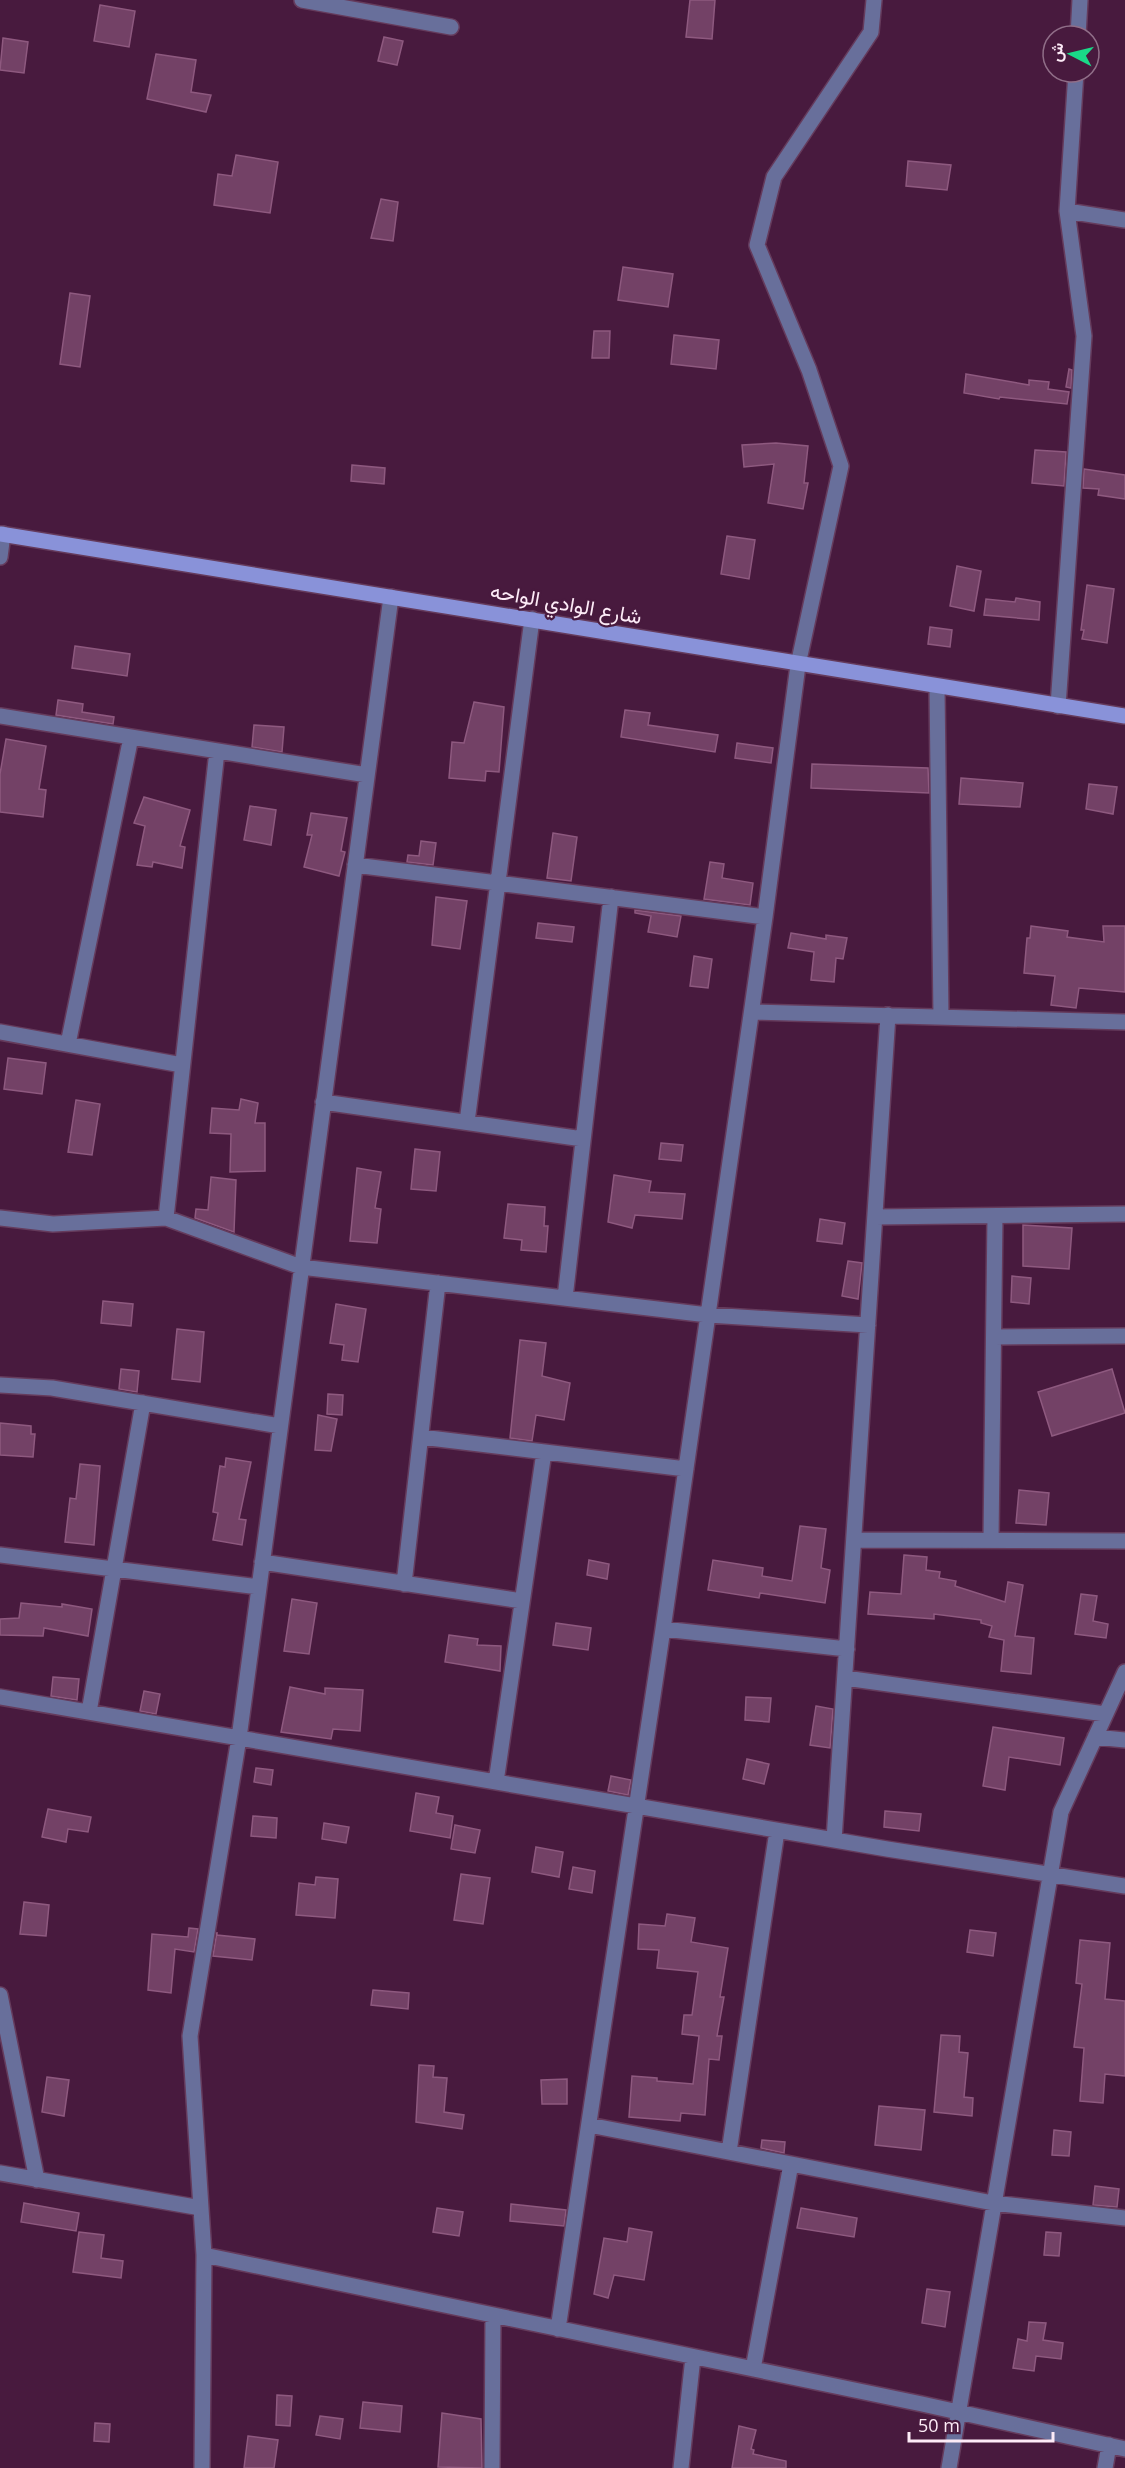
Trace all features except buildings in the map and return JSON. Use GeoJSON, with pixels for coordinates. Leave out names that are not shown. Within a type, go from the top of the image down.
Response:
{"type":"FeatureCollection","features":[{"type":"Feature","properties":{"kind":"main road","name":"شارع الوادي الواحه"},"geometry":{"type":"LineString","coordinates":[[2,534],[937,688],[1125,716]]}},
{"type":"Feature","properties":{"kind":"street"},"geometry":{"type":"LineString","coordinates":[[302,0],[451,27]]}},
{"type":"Feature","properties":{"kind":"street"},"geometry":{"type":"LineString","coordinates":[[558,2329],[637,1807],[752,1012],[798,665],[841,466],[809,370],[757,245],[774,177],[871,32],[874,0]]}},
{"type":"Feature","properties":{"kind":"street"},"geometry":{"type":"LineString","coordinates":[[1079,24],[1080,0]]}},
{"type":"Feature","properties":{"kind":"street"},"geometry":{"type":"LineString","coordinates":[[1058,706],[1084,336],[1067,211],[1075,84]]}},
{"type":"Feature","properties":{"kind":"street"},"geometry":{"type":"LineString","coordinates":[[1067,211],[1125,220]]}},
{"type":"Feature","properties":{"kind":"street"},"geometry":{"type":"LineString","coordinates":[[0,557],[2,534]]}},
{"type":"Feature","properties":{"kind":"street"},"geometry":{"type":"LineString","coordinates":[[202,2468],[204,2256],[190,2036],[238,1738],[391,597]]}},
{"type":"Feature","properties":{"kind":"street"},"geometry":{"type":"LineString","coordinates":[[467,1122],[532,620]]}},
{"type":"Feature","properties":{"kind":"street"},"geometry":{"type":"LineString","coordinates":[[937,688],[941,1017]]}},
{"type":"Feature","properties":{"kind":"street"},"geometry":{"type":"LineString","coordinates":[[0,716],[367,775]]}},
{"type":"Feature","properties":{"kind":"street"},"geometry":{"type":"LineString","coordinates":[[68,1044],[131,737]]}},
{"type":"Feature","properties":{"kind":"street"},"geometry":{"type":"LineString","coordinates":[[166,1218],[217,751]]}},
{"type":"Feature","properties":{"kind":"street"},"geometry":{"type":"LineString","coordinates":[[355,865],[765,917]]}},
{"type":"Feature","properties":{"kind":"street"},"geometry":{"type":"LineString","coordinates":[[565,1298],[610,897]]}},
{"type":"Feature","properties":{"kind":"street"},"geometry":{"type":"LineString","coordinates":[[752,1012],[1125,1022]]}},
{"type":"Feature","properties":{"kind":"street"},"geometry":{"type":"LineString","coordinates":[[834,1840],[888,1015]]}},
{"type":"Feature","properties":{"kind":"street"},"geometry":{"type":"LineString","coordinates":[[0,1032],[182,1065]]}},
{"type":"Feature","properties":{"kind":"street"},"geometry":{"type":"LineString","coordinates":[[323,1102],[583,1139]]}},
{"type":"Feature","properties":{"kind":"street"},"geometry":{"type":"LineString","coordinates":[[875,1217],[1125,1214]]}},
{"type":"Feature","properties":{"kind":"street"},"geometry":{"type":"LineString","coordinates":[[991,1540],[995,1216]]}},
{"type":"Feature","properties":{"kind":"street"},"geometry":{"type":"LineString","coordinates":[[0,1218],[53,1224],[166,1218],[302,1267],[708,1315],[868,1325]]}},
{"type":"Feature","properties":{"kind":"street"},"geometry":{"type":"LineString","coordinates":[[404,1584],[438,1283]]}},
{"type":"Feature","properties":{"kind":"street"},"geometry":{"type":"LineString","coordinates":[[994,1336],[1125,1336]]}},
{"type":"Feature","properties":{"kind":"street"},"geometry":{"type":"LineString","coordinates":[[0,1385],[52,1388],[280,1426]]}},
{"type":"Feature","properties":{"kind":"street"},"geometry":{"type":"LineString","coordinates":[[89,1712],[143,1403]]}},
{"type":"Feature","properties":{"kind":"street"},"geometry":{"type":"LineString","coordinates":[[421,1437],[686,1469]]}},
{"type":"Feature","properties":{"kind":"street"},"geometry":{"type":"LineString","coordinates":[[495,1782],[544,1452]]}},
{"type":"Feature","properties":{"kind":"street"},"geometry":{"type":"LineString","coordinates":[[854,1540],[1125,1541]]}},
{"type":"Feature","properties":{"kind":"street"},"geometry":{"type":"LineString","coordinates":[[0,1556],[259,1587]]}},
{"type":"Feature","properties":{"kind":"street"},"geometry":{"type":"LineString","coordinates":[[262,1562],[522,1601]]}},
{"type":"Feature","properties":{"kind":"street"},"geometry":{"type":"LineString","coordinates":[[663,1629],[847,1649]]}},
{"type":"Feature","properties":{"kind":"street"},"geometry":{"type":"LineString","coordinates":[[949,2468],[1061,1812],[1125,1672]]}},
{"type":"Feature","properties":{"kind":"street"},"geometry":{"type":"LineString","coordinates":[[845,1678],[1105,1714]]}},
{"type":"Feature","properties":{"kind":"street"},"geometry":{"type":"LineString","coordinates":[[0,1697],[777,1831],[1125,1886]]}},
{"type":"Feature","properties":{"kind":"street"},"geometry":{"type":"LineString","coordinates":[[1095,1737],[1125,1740]]}},
{"type":"Feature","properties":{"kind":"street"},"geometry":{"type":"LineString","coordinates":[[729,2152],[777,1831]]}},
{"type":"Feature","properties":{"kind":"street"},"geometry":{"type":"LineString","coordinates":[[0,1995],[37,2180]]}},
{"type":"Feature","properties":{"kind":"street"},"geometry":{"type":"LineString","coordinates":[[589,2125],[993,2203],[1125,2218]]}},
{"type":"Feature","properties":{"kind":"street"},"geometry":{"type":"LineString","coordinates":[[753,2369],[791,2164]]}},
{"type":"Feature","properties":{"kind":"street"},"geometry":{"type":"LineString","coordinates":[[0,2174],[201,2208]]}},
{"type":"Feature","properties":{"kind":"street"},"geometry":{"type":"LineString","coordinates":[[204,2256],[753,2369],[1125,2449]]}},
{"type":"Feature","properties":{"kind":"street"},"geometry":{"type":"LineString","coordinates":[[492,2468],[493,2315]]}},
{"type":"Feature","properties":{"kind":"street"},"geometry":{"type":"LineString","coordinates":[[681,2468],[693,2357]]}},
{"type":"Feature","properties":{"kind":"street"},"geometry":{"type":"LineString","coordinates":[[1105,2468],[1109,2445]]}}]}
